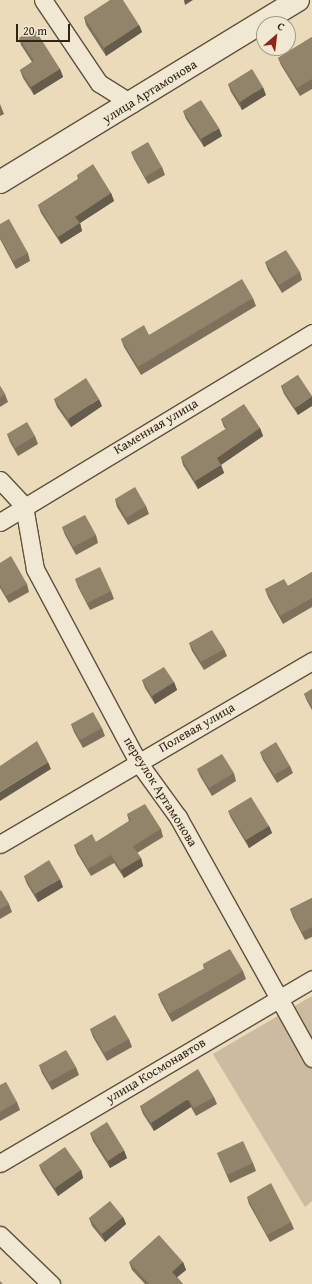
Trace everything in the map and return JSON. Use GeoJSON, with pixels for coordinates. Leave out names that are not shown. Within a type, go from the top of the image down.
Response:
{"type":"FeatureCollection","features":[{"type":"Feature","properties":{"kind":"street"},"geometry":{"type":"LineString","coordinates":[[43,0],[99,83],[132,104]]}},
{"type":"Feature","properties":{"kind":"street","name":"улица Артамонова"},"geometry":{"type":"LineString","coordinates":[[0,182],[132,104],[298,0]]}},
{"type":"Feature","properties":{"kind":"street","name":"Каменная улица"},"geometry":{"type":"LineString","coordinates":[[0,522],[24,506],[312,333]]}},
{"type":"Feature","properties":{"kind":"street"},"geometry":{"type":"LineString","coordinates":[[0,480],[24,506]]}},
{"type":"Feature","properties":{"kind":"street","name":"переулок Артамонова"},"geometry":{"type":"LineString","coordinates":[[24,506],[35,569],[138,762],[178,817],[312,1058]]}},
{"type":"Feature","properties":{"kind":"street","name":"Полевая улица"},"geometry":{"type":"LineString","coordinates":[[0,844],[312,661]]}},
{"type":"Feature","properties":{"kind":"street","name":"улица Космонавтов"},"geometry":{"type":"LineString","coordinates":[[0,1163],[312,979]]}},
{"type":"Feature","properties":{"kind":"street"},"geometry":{"type":"LineString","coordinates":[[0,1235],[51,1284]]}},
{"type":"Feature","properties":{"kind":"shaded area"},"geometry":{"type":"Polygon","coordinates":[[[312,996],[312,1201],[305,1207],[213,1054],[312,996]]]}},
{"type":"Feature","properties":{"kind":"building"},"geometry":{"type":"Polygon","coordinates":[[[110,0],[123,0],[139,25],[104,48],[84,17],[110,0]]]}},
{"type":"Feature","properties":{"kind":"building"},"geometry":{"type":"Polygon","coordinates":[[[34,28],[60,69],[31,87],[20,70],[34,61],[19,38],[34,28]]]}},
{"type":"Feature","properties":{"kind":"building"},"geometry":{"type":"Polygon","coordinates":[[[312,37],[312,79],[297,88],[278,58],[281,56],[296,56],[296,47],[312,37]]]}},
{"type":"Feature","properties":{"kind":"building"},"geometry":{"type":"Polygon","coordinates":[[[252,69],[263,87],[240,102],[228,84],[252,69]]]}},
{"type":"Feature","properties":{"kind":"building"},"geometry":{"type":"Polygon","coordinates":[[[201,100],[219,128],[201,139],[183,111],[201,100]]]}},
{"type":"Feature","properties":{"kind":"building"},"geometry":{"type":"Polygon","coordinates":[[[148,142],[162,167],[145,177],[131,152],[148,142]]]}},
{"type":"Feature","properties":{"kind":"building"},"geometry":{"type":"Polygon","coordinates":[[[93,164],[111,193],[75,217],[80,223],[58,237],[38,205],[79,179],[77,175],[93,164]]]}},
{"type":"Feature","properties":{"kind":"building"},"geometry":{"type":"Polygon","coordinates":[[[9,219],[28,253],[13,261],[0,237],[0,224],[9,219]]]}},
{"type":"Feature","properties":{"kind":"building"},"geometry":{"type":"Polygon","coordinates":[[[286,250],[300,272],[279,285],[265,262],[286,250]]]}},
{"type":"Feature","properties":{"kind":"building"},"geometry":{"type":"Polygon","coordinates":[[[242,279],[253,298],[138,367],[121,339],[144,325],[149,335],[242,279]]]}},
{"type":"Feature","properties":{"kind":"building"},"geometry":{"type":"Polygon","coordinates":[[[298,375],[312,396],[295,408],[281,386],[298,375]]]}},
{"type":"Feature","properties":{"kind":"building"},"geometry":{"type":"Polygon","coordinates":[[[86,378],[99,399],[68,419],[54,399],[86,378]]]}},
{"type":"Feature","properties":{"kind":"building"},"geometry":{"type":"Polygon","coordinates":[[[0,386],[5,394],[0,398],[0,386]]]}},
{"type":"Feature","properties":{"kind":"building"},"geometry":{"type":"Polygon","coordinates":[[[244,404],[260,428],[217,458],[221,465],[195,481],[181,457],[227,428],[221,419],[244,404]]]}},
{"type":"Feature","properties":{"kind":"building"},"geometry":{"type":"Polygon","coordinates":[[[27,422],[35,436],[15,448],[7,434],[27,422]]]}},
{"type":"Feature","properties":{"kind":"building"},"geometry":{"type":"Polygon","coordinates":[[[135,487],[146,506],[126,518],[115,499],[135,487]]]}},
{"type":"Feature","properties":{"kind":"building"},"geometry":{"type":"Polygon","coordinates":[[[85,515],[96,535],[73,547],[62,527],[85,515]]]}},
{"type":"Feature","properties":{"kind":"building"},"geometry":{"type":"Polygon","coordinates":[[[11,556],[27,584],[6,596],[0,585],[0,563],[11,556]]]}},
{"type":"Feature","properties":{"kind":"building"},"geometry":{"type":"Polygon","coordinates":[[[100,567],[111,591],[87,603],[75,579],[100,567]]]}},
{"type":"Feature","properties":{"kind":"building"},"geometry":{"type":"Polygon","coordinates":[[[312,572],[312,598],[280,616],[265,589],[284,579],[288,586],[312,572]]]}},
{"type":"Feature","properties":{"kind":"building"},"geometry":{"type":"Polygon","coordinates":[[[212,630],[224,649],[201,662],[189,643],[212,630]]]}},
{"type":"Feature","properties":{"kind":"building"},"geometry":{"type":"Polygon","coordinates":[[[164,667],[174,682],[152,696],[142,680],[164,667]]]}},
{"type":"Feature","properties":{"kind":"building"},"geometry":{"type":"Polygon","coordinates":[[[312,689],[312,707],[304,694],[312,689]]]}},
{"type":"Feature","properties":{"kind":"building"},"geometry":{"type":"Polygon","coordinates":[[[93,712],[102,728],[80,740],[71,724],[93,712]]]}},
{"type":"Feature","properties":{"kind":"building"},"geometry":{"type":"Polygon","coordinates":[[[37,741],[48,762],[0,792],[0,766],[37,741]]]}},
{"type":"Feature","properties":{"kind":"building"},"geometry":{"type":"Polygon","coordinates":[[[276,742],[290,766],[274,775],[260,752],[276,742]]]}},
{"type":"Feature","properties":{"kind":"building"},"geometry":{"type":"Polygon","coordinates":[[[222,754],[234,773],[209,788],[197,769],[222,754]]]}},
{"type":"Feature","properties":{"kind":"building"},"geometry":{"type":"Polygon","coordinates":[[[251,797],[269,826],[246,840],[228,811],[251,797]]]}},
{"type":"Feature","properties":{"kind":"building"},"geometry":{"type":"Polygon","coordinates":[[[145,804],[161,829],[133,846],[141,858],[121,870],[111,855],[88,869],[74,845],[92,834],[96,842],[131,820],[127,814],[145,804]]]}},
{"type":"Feature","properties":{"kind":"building"},"geometry":{"type":"Polygon","coordinates":[[[49,860],[60,879],[35,894],[24,876],[49,860]]]}},
{"type":"Feature","properties":{"kind":"building"},"geometry":{"type":"Polygon","coordinates":[[[1,890],[9,904],[0,909],[0,891],[1,890]]]}},
{"type":"Feature","properties":{"kind":"building"},"geometry":{"type":"Polygon","coordinates":[[[312,898],[312,927],[302,932],[290,909],[312,898]]]}},
{"type":"Feature","properties":{"kind":"building"},"geometry":{"type":"Polygon","coordinates":[[[230,949],[243,971],[169,1014],[158,994],[205,968],[203,964],[230,949]]]}},
{"type":"Feature","properties":{"kind":"building"},"geometry":{"type":"Polygon","coordinates":[[[115,1015],[129,1039],[104,1053],[90,1029],[115,1015]]]}},
{"type":"Feature","properties":{"kind":"building"},"geometry":{"type":"Polygon","coordinates":[[[66,1050],[76,1067],[49,1082],[39,1065],[66,1050]]]}},
{"type":"Feature","properties":{"kind":"building"},"geometry":{"type":"Polygon","coordinates":[[[198,1069],[214,1097],[194,1108],[188,1099],[151,1123],[140,1106],[198,1069]]]}},
{"type":"Feature","properties":{"kind":"building"},"geometry":{"type":"Polygon","coordinates":[[[6,1082],[17,1102],[0,1112],[0,1085],[6,1082]]]}},
{"type":"Feature","properties":{"kind":"building"},"geometry":{"type":"Polygon","coordinates":[[[107,1122],[124,1150],[108,1161],[90,1133],[107,1122]]]}},
{"type":"Feature","properties":{"kind":"building"},"geometry":{"type":"Polygon","coordinates":[[[243,1141],[253,1163],[227,1175],[217,1153],[243,1141]]]}},
{"type":"Feature","properties":{"kind":"building"},"geometry":{"type":"Polygon","coordinates":[[[65,1147],[81,1170],[55,1188],[39,1165],[65,1147]]]}},
{"type":"Feature","properties":{"kind":"building"},"geometry":{"type":"Polygon","coordinates":[[[271,1183],[291,1222],[267,1235],[247,1197],[271,1183]]]}},
{"type":"Feature","properties":{"kind":"building"},"geometry":{"type":"Polygon","coordinates":[[[110,1201],[123,1217],[102,1234],[89,1218],[110,1201]]]}},
{"type":"Feature","properties":{"kind":"building"},"geometry":{"type":"Polygon","coordinates":[[[159,1235],[183,1262],[172,1272],[183,1284],[149,1284],[129,1262],[159,1235]]]}}]}
